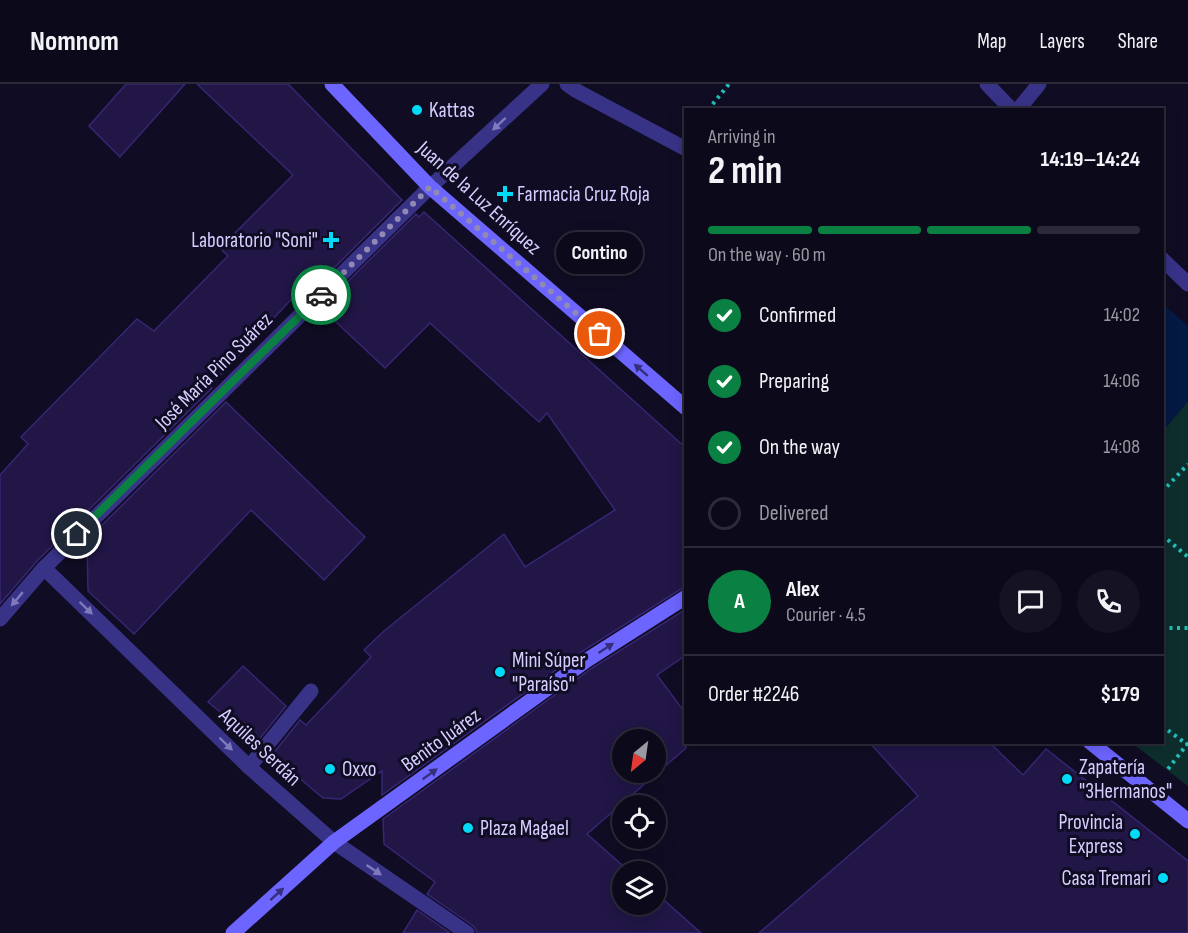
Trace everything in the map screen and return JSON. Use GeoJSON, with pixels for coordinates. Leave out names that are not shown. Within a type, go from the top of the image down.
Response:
{"type":"FeatureCollection","features":[{"type":"Feature","properties":{"kind":"street","name":"Juan de la Luz Enríquez"},"geometry":{"type":"LineString","coordinates":[[332,84],[430,187],[684,406]]}},
{"type":"Feature","properties":{"kind":"street","name":"José María Pino Suárez"},"geometry":{"type":"LineString","coordinates":[[0,619],[44,568],[430,187],[542,84]]}},
{"type":"Feature","properties":{"kind":"street"},"geometry":{"type":"LineString","coordinates":[[567,84],[684,148]]}},
{"type":"Feature","properties":{"kind":"street"},"geometry":{"type":"LineString","coordinates":[[987,84],[1010,108]]}},
{"type":"Feature","properties":{"kind":"street"},"geometry":{"type":"LineString","coordinates":[[1020,108],[1039,84]]}},
{"type":"Feature","properties":{"kind":"street"},"geometry":{"type":"LineString","coordinates":[[1164,261],[1188,284]]}},
{"type":"Feature","properties":{"kind":"street","name":"Aquiles Serdán"},"geometry":{"type":"LineString","coordinates":[[44,568],[249,767],[334,842],[467,933]]}},
{"type":"Feature","properties":{"kind":"street","name":"Benito Juárez"},"geometry":{"type":"LineString","coordinates":[[233,933],[334,842],[587,660],[684,598]]}},
{"type":"Feature","properties":{"kind":"street"},"geometry":{"type":"LineString","coordinates":[[249,767],[311,691]]}},
{"type":"Feature","properties":{"kind":"street"},"geometry":{"type":"LineString","coordinates":[[1092,744],[1188,821]]}},
{"type":"Feature","properties":{"kind":"path"},"geometry":{"type":"LineString","coordinates":[[710,108],[729,84]]}},
{"type":"Feature","properties":{"kind":"path"},"geometry":{"type":"LineString","coordinates":[[1164,490],[1188,464]]}},
{"type":"Feature","properties":{"kind":"path"},"geometry":{"type":"LineString","coordinates":[[1164,537],[1188,557]]}},
{"type":"Feature","properties":{"kind":"path"},"geometry":{"type":"LineString","coordinates":[[1164,628],[1188,628]]}},
{"type":"Feature","properties":{"kind":"path"},"geometry":{"type":"LineString","coordinates":[[1164,727],[1188,745]]}},
{"type":"Feature","properties":{"kind":"green space"},"geometry":{"type":"Polygon","coordinates":[[[1188,401],[1188,786],[1133,744],[1164,744],[1164,430],[1188,401]]]}},
{"type":"Feature","properties":{"kind":"water"},"geometry":{"type":"Polygon","coordinates":[[[1164,305],[1188,326],[1188,401],[1164,430],[1164,305]]]}},
{"type":"Feature","properties":{"kind":"building"},"geometry":{"type":"Polygon","coordinates":[[[126,84],[185,84],[120,157],[89,126],[126,84]]]}},
{"type":"Feature","properties":{"kind":"building"},"geometry":{"type":"Polygon","coordinates":[[[197,84],[288,84],[402,200],[307,295],[301,289],[210,386],[212,388],[37,561],[0,604],[0,475],[28,444],[21,437],[137,319],[154,331],[228,256],[220,248],[293,175],[197,84]]]}},
{"type":"Feature","properties":{"kind":"building"},"geometry":{"type":"Polygon","coordinates":[[[424,212],[684,446],[684,588],[581,652],[382,795],[382,771],[341,799],[323,798],[272,755],[300,720],[306,725],[371,657],[364,650],[384,631],[504,534],[525,567],[615,510],[547,413],[539,422],[430,323],[385,368],[321,308],[416,214],[419,217],[424,212]]]}},
{"type":"Feature","properties":{"kind":"building"},"geometry":{"type":"Polygon","coordinates":[[[226,402],[365,537],[324,580],[251,510],[134,634],[88,591],[87,540],[226,402]]]}},
{"type":"Feature","properties":{"kind":"building"},"geometry":{"type":"Polygon","coordinates":[[[684,610],[684,656],[657,675],[684,711],[686,748],[666,765],[666,729],[612,729],[612,783],[646,783],[632,795],[612,795],[612,812],[587,834],[618,861],[612,861],[612,915],[666,915],[666,902],[701,933],[477,933],[472,925],[427,894],[435,882],[384,844],[383,819],[592,668],[684,610]]]}},
{"type":"Feature","properties":{"kind":"building"},"geometry":{"type":"Polygon","coordinates":[[[243,666],[286,706],[257,742],[208,702],[243,666]]]}},
{"type":"Feature","properties":{"kind":"building"},"geometry":{"type":"Polygon","coordinates":[[[871,744],[991,744],[1023,775],[1046,749],[1188,861],[1188,933],[759,933],[918,796],[871,744]]]}},
{"type":"Feature","properties":{"kind":"building"},"geometry":{"type":"Polygon","coordinates":[[[417,910],[450,933],[403,933],[417,910]]]}},
{"type":"Feature","properties":{"kind":"way so far"},"geometry":{"type":"LineString","coordinates":[[321,295],[430,187],[600,334]]}},
{"type":"Feature","properties":{"kind":"place","name":"Kattas"},"geometry":{"type":"Point","coordinates":[417,110]}},
{"type":"Feature","properties":{"kind":"place","name":"Farmacia Cruz Roja"},"geometry":{"type":"Point","coordinates":[505,194]}},
{"type":"Feature","properties":{"kind":"place","name":"Laboratorio \"Soni\""},"geometry":{"type":"Point","coordinates":[331,240]}},
{"type":"Feature","properties":{"kind":"place","name":"Contino"},"geometry":{"type":"Point","coordinates":[600,334]}},
{"type":"Feature","properties":{"kind":"place","name":"Mini Súper \"Paraíso\""},"geometry":{"type":"Point","coordinates":[500,672]}},
{"type":"Feature","properties":{"kind":"place","name":"Oxxo"},"geometry":{"type":"Point","coordinates":[330,769]}},
{"type":"Feature","properties":{"kind":"place","name":"Zapatería \"3Hermanos\""},"geometry":{"type":"Point","coordinates":[1067,779]}},
{"type":"Feature","properties":{"kind":"place","name":"Plaza Magael"},"geometry":{"type":"Point","coordinates":[468,828]}},
{"type":"Feature","properties":{"kind":"place","name":"Provincia Express"},"geometry":{"type":"Point","coordinates":[1135,834]}},
{"type":"Feature","properties":{"kind":"place","name":"Casa Tremari"},"geometry":{"type":"Point","coordinates":[1163,878]}},
{"type":"Feature","properties":{"kind":"route"},"geometry":{"type":"LineString","coordinates":[[77,534],[321,295]]}}]}
